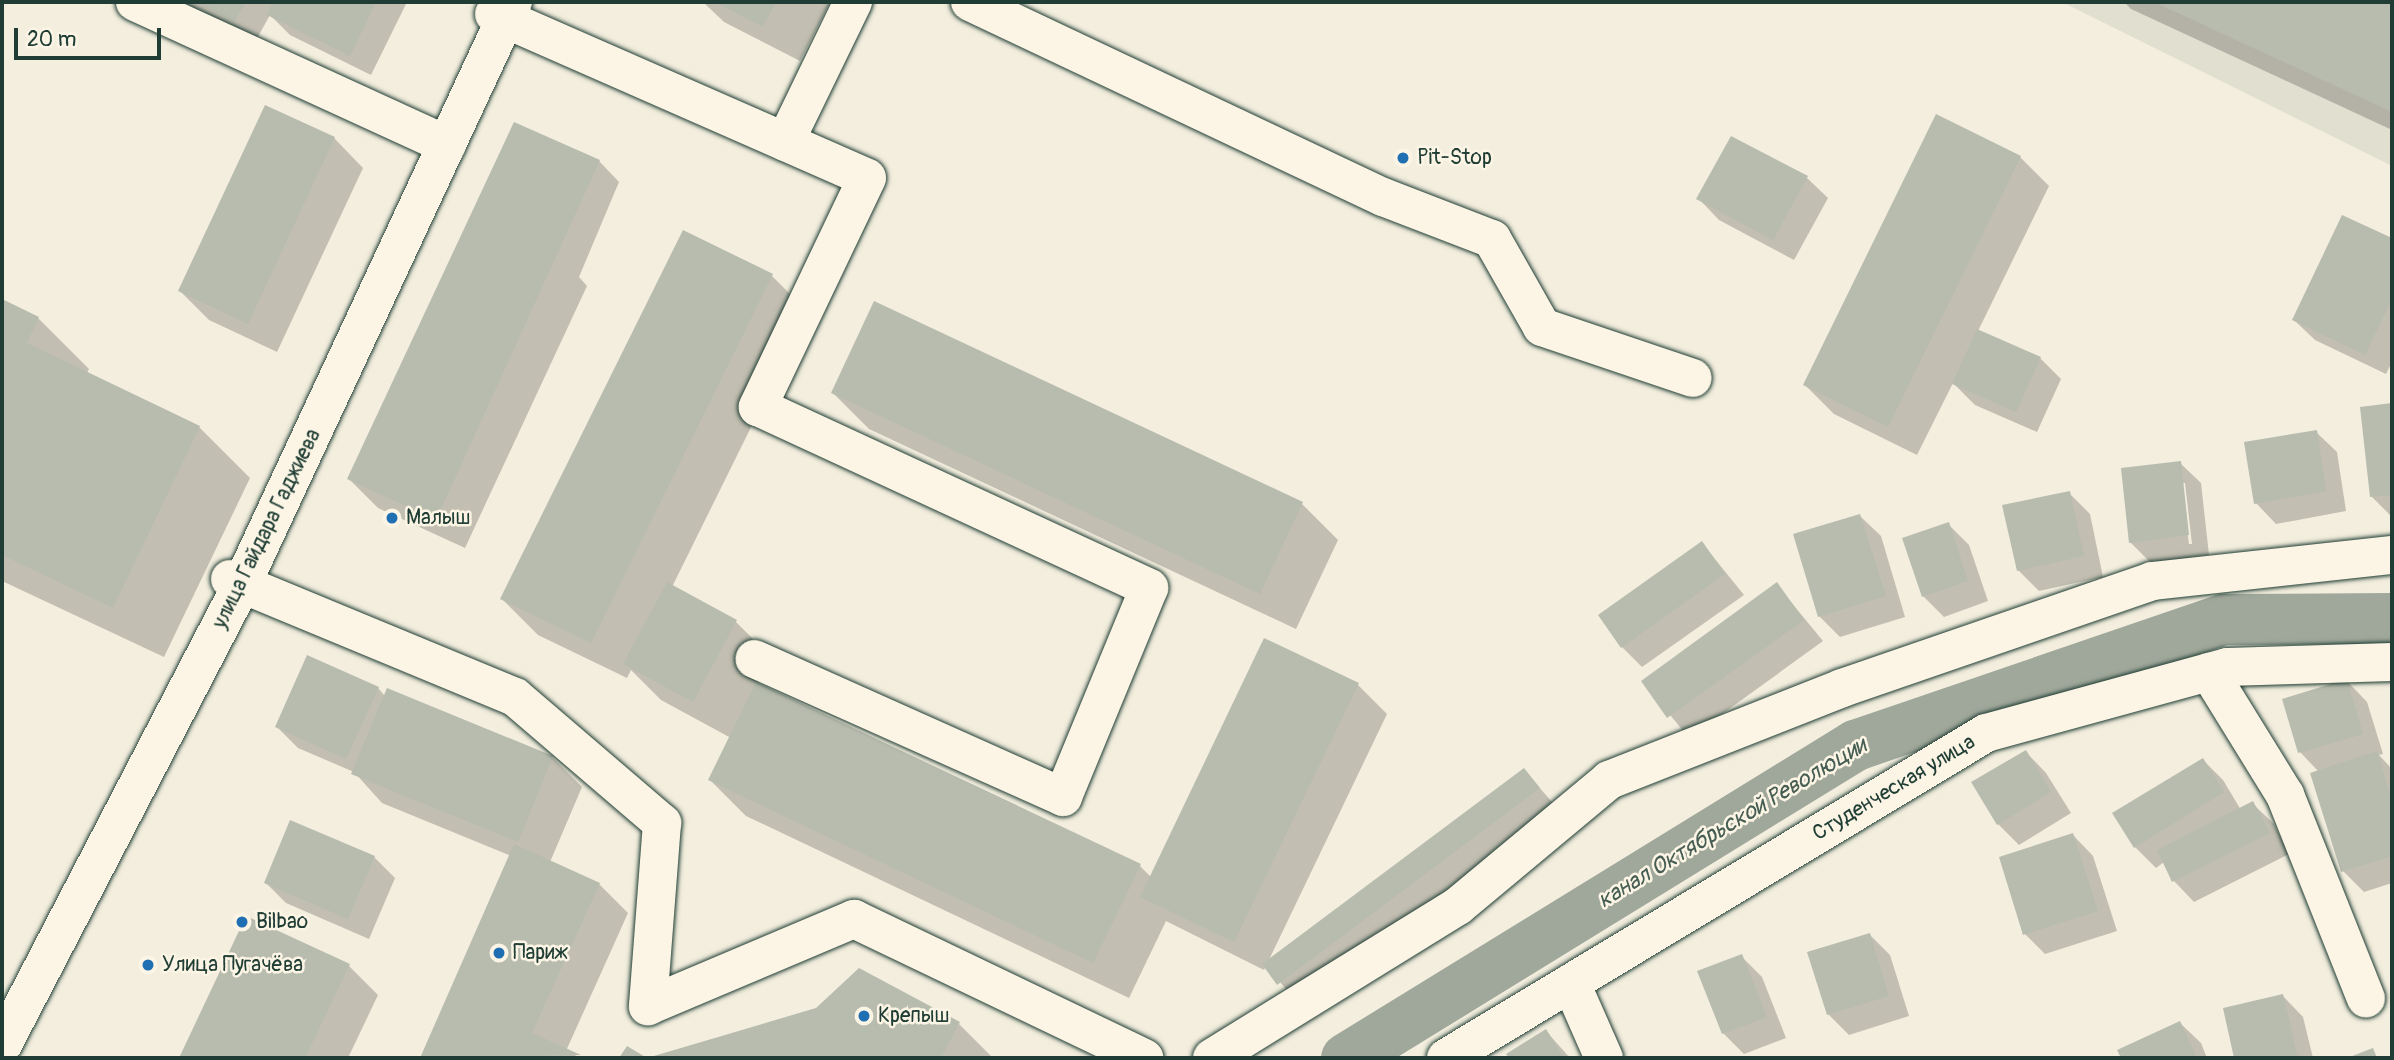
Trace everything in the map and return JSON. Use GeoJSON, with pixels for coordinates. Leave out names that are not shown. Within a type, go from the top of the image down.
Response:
{"type":"FeatureCollection","features":[{"type":"Feature","properties":{"kind":"street"},"geometry":{"type":"LineString","coordinates":[[135,2],[442,143]]}},
{"type":"Feature","properties":{"kind":"street"},"geometry":{"type":"LineString","coordinates":[[785,142],[853,2]]}},
{"type":"Feature","properties":{"kind":"street"},"geometry":{"type":"LineString","coordinates":[[970,2],[1382,197],[1492,239],[1542,327],[1693,378]]}},
{"type":"Feature","properties":{"kind":"street"},"geometry":{"type":"LineString","coordinates":[[503,9],[867,178],[758,407],[1149,588],[1063,797],[754,659]]}},
{"type":"Feature","properties":{"kind":"street","name":"улица Гайдара Гаджиева"},"geometry":{"type":"LineString","coordinates":[[2,1046],[236,581],[503,9]]}},
{"type":"Feature","properties":{"kind":"street"},"geometry":{"type":"LineString","coordinates":[[1212,1058],[1458,906],[1609,780],[1842,688],[2152,581],[2392,555]]}},
{"type":"Feature","properties":{"kind":"street"},"geometry":{"type":"LineString","coordinates":[[236,581],[515,697],[662,823],[648,1006],[855,919],[1144,1058]]}},
{"type":"Feature","properties":{"kind":"street","name":"улица Гайдара Гаджиева"},"geometry":{"type":"LineString","coordinates":[[2,1019],[236,581]]}},
{"type":"Feature","properties":{"kind":"street","name":"Студенческая улица"},"geometry":{"type":"LineString","coordinates":[[1446,1058],[1986,733],[2209,672],[2240,666],[2392,662]]}},
{"type":"Feature","properties":{"kind":"street"},"geometry":{"type":"LineString","coordinates":[[2209,672],[2285,795],[2366,999]]}},
{"type":"Feature","properties":{"kind":"street"},"geometry":{"type":"LineString","coordinates":[[1571,983],[1604,1058]]}},
{"type":"Feature","properties":{"kind":"shaded area"},"geometry":{"type":"Polygon","coordinates":[[[2062,2],[2392,2],[2392,166],[2062,2]]]}},
{"type":"Feature","properties":{"kind":"building"},"geometry":{"type":"Polygon","coordinates":[[[196,2],[246,2],[234,22],[196,2]]]}},
{"type":"Feature","properties":{"kind":"building"},"geometry":{"type":"Polygon","coordinates":[[[273,2],[376,2],[350,56],[267,15],[273,2]]]}},
{"type":"Feature","properties":{"kind":"building"},"geometry":{"type":"Polygon","coordinates":[[[715,2],[776,2],[763,27],[715,2]]]}},
{"type":"Feature","properties":{"kind":"building"},"geometry":{"type":"Polygon","coordinates":[[[2154,2],[2392,2],[2392,112],[2154,2]]]}},
{"type":"Feature","properties":{"kind":"building"},"geometry":{"type":"Polygon","coordinates":[[[265,105],[335,137],[248,324],[178,291],[265,105]]]}},
{"type":"Feature","properties":{"kind":"building"},"geometry":{"type":"Polygon","coordinates":[[[1936,114],[2021,156],[1888,427],[1803,385],[1936,114]]]}},
{"type":"Feature","properties":{"kind":"building"},"geometry":{"type":"Polygon","coordinates":[[[514,122],[600,160],[436,520],[347,479],[514,122]]]}},
{"type":"Feature","properties":{"kind":"building"},"geometry":{"type":"Polygon","coordinates":[[[1731,136],[1808,176],[1773,240],[1696,199],[1731,136]]]}},
{"type":"Feature","properties":{"kind":"building"},"geometry":{"type":"Polygon","coordinates":[[[2342,215],[2392,238],[2392,299],[2365,355],[2292,320],[2342,215]]]}},
{"type":"Feature","properties":{"kind":"building"},"geometry":{"type":"Polygon","coordinates":[[[683,230],[773,274],[591,643],[500,599],[683,230]]]}},
{"type":"Feature","properties":{"kind":"building"},"geometry":{"type":"Polygon","coordinates":[[[2,299],[39,317],[27,343],[200,426],[113,608],[2,555],[2,299]]]}},
{"type":"Feature","properties":{"kind":"building"},"geometry":{"type":"Polygon","coordinates":[[[874,301],[1303,502],[1260,594],[831,393],[874,301]]]}},
{"type":"Feature","properties":{"kind":"building"},"geometry":{"type":"Polygon","coordinates":[[[1977,329],[2041,357],[2016,412],[1952,384],[1977,329]]]}},
{"type":"Feature","properties":{"kind":"building"},"geometry":{"type":"Polygon","coordinates":[[[2392,403],[2392,495],[2370,497],[2360,407],[2392,403]]]}},
{"type":"Feature","properties":{"kind":"building"},"geometry":{"type":"Polygon","coordinates":[[[2317,430],[2326,491],[2254,504],[2244,442],[2317,430]]]}},
{"type":"Feature","properties":{"kind":"building"},"geometry":{"type":"Polygon","coordinates":[[[2181,461],[2189,535],[2129,543],[2121,468],[2181,461]]]}},
{"type":"Feature","properties":{"kind":"building"},"geometry":{"type":"Polygon","coordinates":[[[2070,491],[2084,556],[2017,571],[2002,505],[2070,491]]]}},
{"type":"Feature","properties":{"kind":"building"},"geometry":{"type":"Polygon","coordinates":[[[1860,514],[1886,596],[1818,617],[1793,534],[1860,514]]]}},
{"type":"Feature","properties":{"kind":"building"},"geometry":{"type":"Polygon","coordinates":[[[1949,522],[1968,581],[1922,597],[1902,538],[1949,522]]]}},
{"type":"Feature","properties":{"kind":"building"},"geometry":{"type":"Polygon","coordinates":[[[1702,541],[1725,574],[1621,648],[1598,615],[1702,541]]]}},
{"type":"Feature","properties":{"kind":"building"},"geometry":{"type":"Polygon","coordinates":[[[667,582],[737,620],[693,702],[623,664],[667,582]]]}},
{"type":"Feature","properties":{"kind":"building"},"geometry":{"type":"Polygon","coordinates":[[[1777,582],[1804,620],[1667,718],[1641,681],[1777,582]]]}},
{"type":"Feature","properties":{"kind":"building"},"geometry":{"type":"Polygon","coordinates":[[[1264,638],[1359,683],[1234,942],[1140,897],[1264,638]]]}},
{"type":"Feature","properties":{"kind":"building"},"geometry":{"type":"Polygon","coordinates":[[[307,655],[379,687],[346,759],[275,727],[307,655]]]}},
{"type":"Feature","properties":{"kind":"building"},"geometry":{"type":"Polygon","coordinates":[[[2347,679],[2363,734],[2298,753],[2282,699],[2347,679]]]}},
{"type":"Feature","properties":{"kind":"building"},"geometry":{"type":"Polygon","coordinates":[[[756,682],[1141,864],[1093,963],[708,780],[756,682]]]}},
{"type":"Feature","properties":{"kind":"building"},"geometry":{"type":"Polygon","coordinates":[[[387,688],[553,756],[518,842],[351,774],[387,688]]]}},
{"type":"Feature","properties":{"kind":"building"},"geometry":{"type":"Polygon","coordinates":[[[2026,750],[2051,792],[1997,825],[1971,782],[2026,750]]]}},
{"type":"Feature","properties":{"kind":"building"},"geometry":{"type":"Polygon","coordinates":[[[2377,751],[2392,800],[2392,856],[2341,872],[2310,773],[2377,751]]]}},
{"type":"Feature","properties":{"kind":"building"},"geometry":{"type":"Polygon","coordinates":[[[2203,758],[2224,792],[2134,848],[2112,813],[2203,758]]]}},
{"type":"Feature","properties":{"kind":"building"},"geometry":{"type":"Polygon","coordinates":[[[1524,768],[1540,788],[1277,985],[1262,964],[1524,768]]]}},
{"type":"Feature","properties":{"kind":"building"},"geometry":{"type":"Polygon","coordinates":[[[2253,801],[2270,833],[2172,882],[2157,850],[2253,801]]]}},
{"type":"Feature","properties":{"kind":"building"},"geometry":{"type":"Polygon","coordinates":[[[290,820],[375,856],[348,919],[264,883],[290,820]]]}},
{"type":"Feature","properties":{"kind":"building"},"geometry":{"type":"Polygon","coordinates":[[[2073,833],[2098,911],[2023,935],[1999,857],[2073,833]]]}},
{"type":"Feature","properties":{"kind":"building"},"geometry":{"type":"Polygon","coordinates":[[[514,844],[600,883],[532,1033],[581,1055],[420,1058],[514,844]]]}},
{"type":"Feature","properties":{"kind":"building"},"geometry":{"type":"Polygon","coordinates":[[[246,916],[350,964],[305,1058],[179,1058],[246,916]]]}},
{"type":"Feature","properties":{"kind":"building"},"geometry":{"type":"Polygon","coordinates":[[[1870,933],[1889,996],[1827,1015],[1807,952],[1870,933]]]}},
{"type":"Feature","properties":{"kind":"building"},"geometry":{"type":"Polygon","coordinates":[[[1742,954],[1767,1017],[1722,1034],[1697,971],[1742,954]]]}},
{"type":"Feature","properties":{"kind":"building"},"geometry":{"type":"Polygon","coordinates":[[[859,968],[960,1022],[941,1058],[647,1058],[816,1008],[859,968]]]}},
{"type":"Feature","properties":{"kind":"building"},"geometry":{"type":"Polygon","coordinates":[[[2283,994],[2298,1058],[2234,1058],[2223,1008],[2283,994]]]}},
{"type":"Feature","properties":{"kind":"building"},"geometry":{"type":"Polygon","coordinates":[[[2180,1021],[2197,1058],[2121,1058],[2117,1050],[2180,1021]]]}},
{"type":"Feature","properties":{"kind":"building"},"geometry":{"type":"Polygon","coordinates":[[[1546,1029],[1564,1058],[1509,1058],[1506,1054],[1546,1029]]]}},
{"type":"Feature","properties":{"kind":"building"},"geometry":{"type":"Polygon","coordinates":[[[627,1046],[647,1058],[619,1058],[627,1046]]]}},
{"type":"Feature","properties":{"kind":"building"},"geometry":{"type":"Polygon","coordinates":[[[2373,1048],[2377,1058],[2347,1058],[2373,1048]]]}},
{"type":"Feature","properties":{"kind":"waterway","name":"канал Октябрьской Революции"},"geometry":{"type":"LineString","coordinates":[[1346,1058],[1855,745],[2224,619],[2392,618]]}},
{"type":"Feature","properties":{"kind":"place","name":"Pit-Stop"},"geometry":{"type":"Point","coordinates":[1403,158]}},
{"type":"Feature","properties":{"kind":"place","name":"Малыш"},"geometry":{"type":"Point","coordinates":[392,518]}},
{"type":"Feature","properties":{"kind":"place","name":"Bilbao"},"geometry":{"type":"Point","coordinates":[242,922]}},
{"type":"Feature","properties":{"kind":"place","name":"Париж"},"geometry":{"type":"Point","coordinates":[499,953]}},
{"type":"Feature","properties":{"kind":"place","name":"Улица Пугачёва"},"geometry":{"type":"Point","coordinates":[148,965]}},
{"type":"Feature","properties":{"kind":"place","name":"Крепыш"},"geometry":{"type":"Point","coordinates":[864,1016]}}]}
